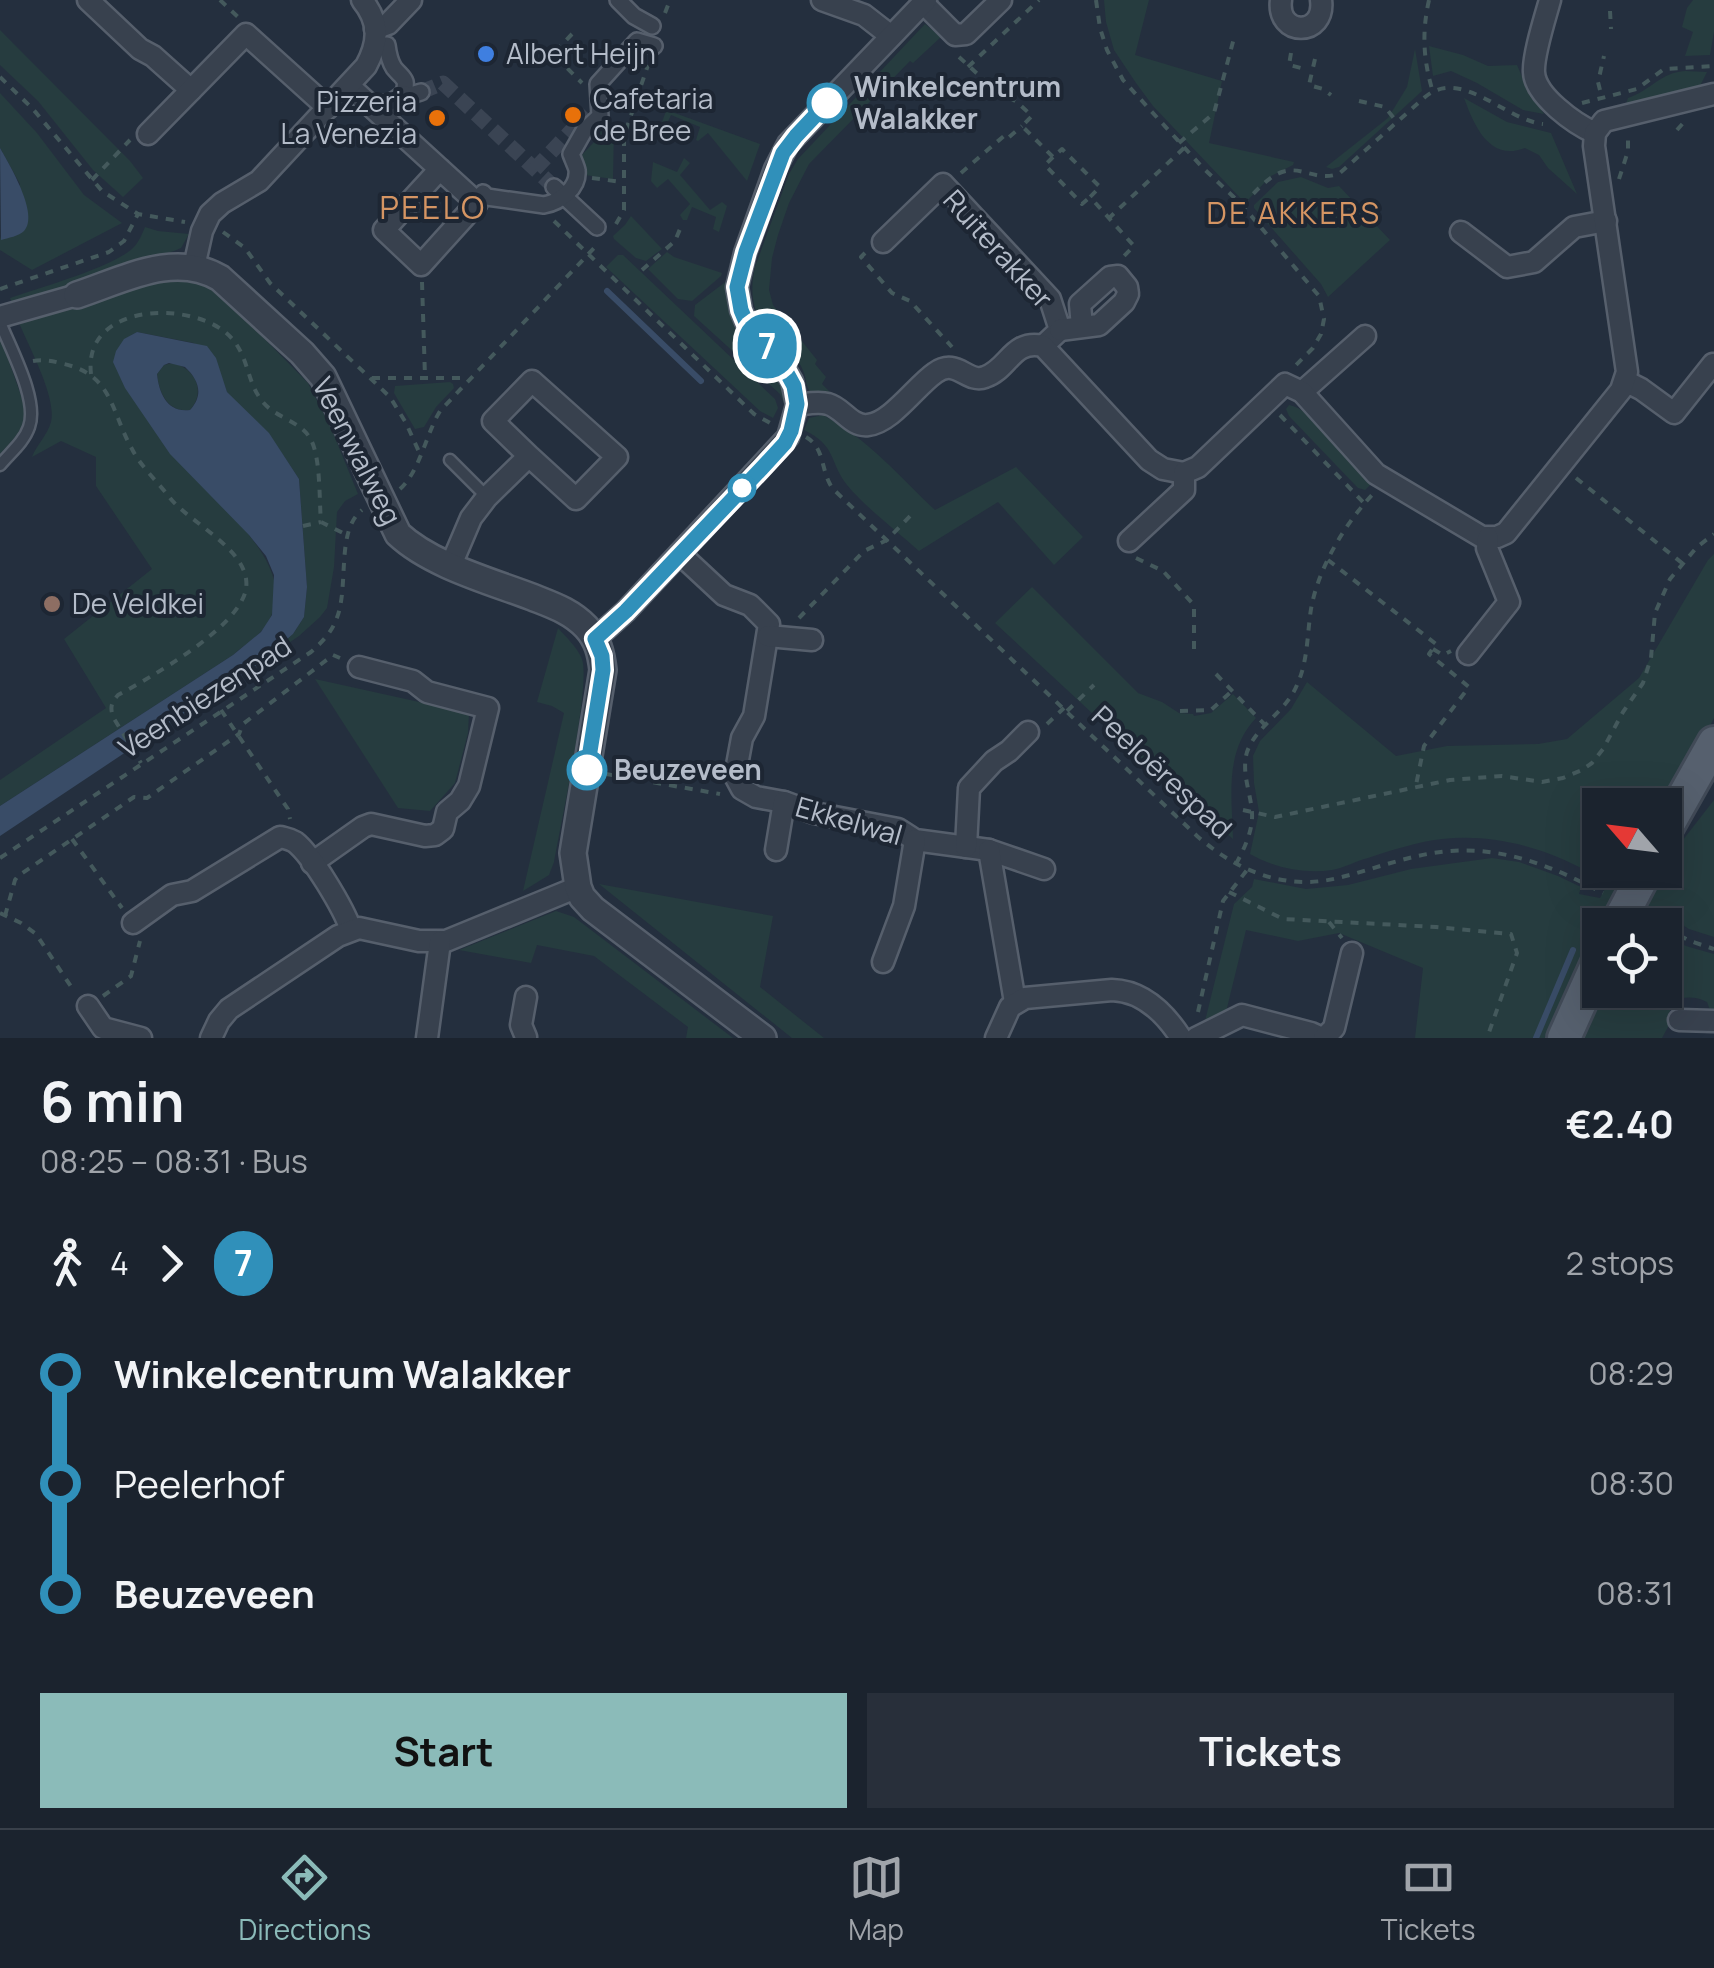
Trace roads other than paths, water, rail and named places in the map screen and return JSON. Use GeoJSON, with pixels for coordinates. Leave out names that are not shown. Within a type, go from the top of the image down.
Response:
{"type":"FeatureCollection","features":[{"type":"Feature","properties":{"kind":"main road"},"geometry":{"type":"LineString","coordinates":[[1682,800],[1714,744]]}},
{"type":"Feature","properties":{"kind":"main road"},"geometry":{"type":"LineString","coordinates":[[1682,827],[1714,780]]}},
{"type":"Feature","properties":{"kind":"main road"},"geometry":{"type":"LineString","coordinates":[[1564,1038],[1582,998]]}},
{"type":"Feature","properties":{"kind":"street"},"geometry":{"type":"LineString","coordinates":[[88,0],[191,90]]}},
{"type":"Feature","properties":{"kind":"street"},"geometry":{"type":"LineString","coordinates":[[362,0],[392,66],[406,78],[403,94],[382,104]]}},
{"type":"Feature","properties":{"kind":"street"},"geometry":{"type":"LineString","coordinates":[[0,320],[160,268],[194,267],[210,214],[266,175],[366,66],[388,24],[410,0]]}},
{"type":"Feature","properties":{"kind":"street"},"geometry":{"type":"LineString","coordinates":[[618,0],[652,26]]}},
{"type":"Feature","properties":{"kind":"street"},"geometry":{"type":"LineString","coordinates":[[822,0],[864,15],[891,36]]}},
{"type":"Feature","properties":{"kind":"street"},"geometry":{"type":"LineString","coordinates":[[763,1038],[593,910],[582,897],[573,852],[603,670],[595,639],[785,443],[794,420],[797,404],[787,370],[746,322],[738,299],[738,277],[788,144],[924,1],[955,35],[966,34],[1001,0]]}},
{"type":"Feature","properties":{"kind":"street"},"geometry":{"type":"LineString","coordinates":[[1280,0],[1284,21],[1296,28],[1320,17],[1321,0]]}},
{"type":"Feature","properties":{"kind":"street"},"geometry":{"type":"LineString","coordinates":[[1550,0],[1534,72],[1537,83],[1562,112],[1595,133]]}},
{"type":"Feature","properties":{"kind":"street"},"geometry":{"type":"LineString","coordinates":[[148,134],[246,34],[328,108]]}},
{"type":"Feature","properties":{"kind":"street"},"geometry":{"type":"LineString","coordinates":[[472,198],[483,194],[553,204],[559,192],[577,176],[570,154],[595,112],[598,84],[636,41],[654,46]]}},
{"type":"Feature","properties":{"kind":"street"},"geometry":{"type":"LineString","coordinates":[[349,86],[478,203],[421,265],[384,230],[440,169]]}},
{"type":"Feature","properties":{"kind":"street"},"geometry":{"type":"LineString","coordinates":[[403,94],[420,92]]}},
{"type":"Feature","properties":{"kind":"street"},"geometry":{"type":"LineString","coordinates":[[1293,388],[1376,474],[1478,535],[1488,538],[1506,534],[1625,382],[1626,362],[1595,133],[1604,121],[1714,94]]}},
{"type":"Feature","properties":{"kind":"street"},"geometry":{"type":"LineString","coordinates":[[595,112],[622,125]]}},
{"type":"Feature","properties":{"kind":"street","name":"Ruiterakker"},"geometry":{"type":"LineString","coordinates":[[883,242],[943,184],[1050,299],[1071,328]]}},
{"type":"Feature","properties":{"kind":"street"},"geometry":{"type":"LineString","coordinates":[[559,192],[601,231]]}},
{"type":"Feature","properties":{"kind":"street"},"geometry":{"type":"LineString","coordinates":[[1462,232],[1508,267],[1534,262],[1574,227],[1606,221]]}},
{"type":"Feature","properties":{"kind":"street","name":"Veenwalweg"},"geometry":{"type":"LineString","coordinates":[[194,267],[212,273],[232,288],[323,376],[392,524],[407,543],[450,565],[564,610],[595,639]]}},
{"type":"Feature","properties":{"kind":"street","name":"Ruiterakker"},"geometry":{"type":"LineString","coordinates":[[1043,346],[1071,328],[1099,325],[1124,302],[1127,286],[1118,276]]}},
{"type":"Feature","properties":{"kind":"street"},"geometry":{"type":"LineString","coordinates":[[1129,541],[1184,490],[1184,472],[1198,467],[1266,400],[1293,388],[1365,336]]}},
{"type":"Feature","properties":{"kind":"street","name":"Ruiterakker"},"geometry":{"type":"LineString","coordinates":[[797,404],[829,404],[866,426],[886,417],[937,370],[951,367],[978,379],[988,376],[1030,343],[1043,346],[1149,460],[1170,472],[1184,472]]}},
{"type":"Feature","properties":{"kind":"street"},"geometry":{"type":"LineString","coordinates":[[1625,382],[1641,388],[1674,414],[1713,364]]}},
{"type":"Feature","properties":{"kind":"street"},"geometry":{"type":"LineString","coordinates":[[532,380],[617,458],[576,499],[529,456],[493,421],[532,380]]}},
{"type":"Feature","properties":{"kind":"street"},"geometry":{"type":"LineString","coordinates":[[450,565],[471,518],[529,456]]}},
{"type":"Feature","properties":{"kind":"street"},"geometry":{"type":"LineString","coordinates":[[1468,654],[1509,602],[1488,548],[1488,538]]}},
{"type":"Feature","properties":{"kind":"street"},"geometry":{"type":"LineString","coordinates":[[680,554],[724,594],[750,605],[764,617],[769,624],[768,636],[805,638]]}},
{"type":"Feature","properties":{"kind":"street","name":"Ekkelwal"},"geometry":{"type":"LineString","coordinates":[[768,636],[754,716],[742,738],[736,776],[742,789],[814,813],[898,828],[915,840],[989,850],[1044,869]]}},
{"type":"Feature","properties":{"kind":"street"},"geometry":{"type":"LineString","coordinates":[[312,863],[371,824],[425,836],[435,836],[443,829],[447,812],[469,786],[488,708],[427,692],[413,681],[358,667]]}},
{"type":"Feature","properties":{"kind":"street"},"geometry":{"type":"LineString","coordinates":[[966,847],[968,788],[1028,732]]}},
{"type":"Feature","properties":{"kind":"street","name":"Ekkelwal"},"geometry":{"type":"LineString","coordinates":[[776,850],[784,802]]}},
{"type":"Feature","properties":{"kind":"street"},"geometry":{"type":"LineString","coordinates":[[133,923],[172,895],[192,892],[280,837],[291,839],[312,863],[339,904],[350,930]]}},
{"type":"Feature","properties":{"kind":"street"},"geometry":{"type":"LineString","coordinates":[[884,962],[904,906],[915,840]]}},
{"type":"Feature","properties":{"kind":"street"},"geometry":{"type":"LineString","coordinates":[[989,850],[1016,1002]]}},
{"type":"Feature","properties":{"kind":"street"},"geometry":{"type":"LineString","coordinates":[[211,1038],[229,1009],[350,930],[370,929],[419,942],[440,942],[578,887]]}},
{"type":"Feature","properties":{"kind":"street"},"geometry":{"type":"LineString","coordinates":[[427,1038],[440,942]]}},
{"type":"Feature","properties":{"kind":"street"},"geometry":{"type":"LineString","coordinates":[[1198,1038],[1242,1016],[1323,1038],[1334,1028],[1352,953]]}},
{"type":"Feature","properties":{"kind":"street"},"geometry":{"type":"LineString","coordinates":[[996,1038],[1005,1015],[1016,1002],[1035,996],[1125,990],[1148,1002],[1181,1038]]}},
{"type":"Feature","properties":{"kind":"street"},"geometry":{"type":"LineString","coordinates":[[526,997],[521,1025],[528,1038]]}},
{"type":"Feature","properties":{"kind":"street"},"geometry":{"type":"LineString","coordinates":[[88,1006],[104,1028],[142,1038]]}},
{"type":"Feature","properties":{"kind":"street"},"geometry":{"type":"LineString","coordinates":[[1679,1020],[1714,1021]]}},
{"type":"Feature","properties":{"kind":"lane"},"geometry":{"type":"LineString","coordinates":[[0,320],[31,405],[31,419],[28,432],[0,465]]}},
{"type":"Feature","properties":{"kind":"lane"},"geometry":{"type":"LineString","coordinates":[[450,460],[487,497]]}},
{"type":"Feature","properties":{"kind":"water"},"geometry":{"type":"Polygon","coordinates":[[[0,148],[28,214],[24,231],[1,240],[0,148]]]}},
{"type":"Feature","properties":{"kind":"water"},"geometry":{"type":"Polygon","coordinates":[[[137,332],[207,346],[216,358],[227,392],[269,433],[299,479],[307,587],[304,617],[293,634],[258,664],[0,836],[0,806],[233,655],[261,632],[272,615],[274,575],[266,556],[170,454],[125,388],[113,362],[124,339],[137,332]],[[169,363],[157,374],[170,405],[190,410],[198,388],[185,367],[169,363]]]}},
{"type":"Feature","properties":{"kind":"waterway"},"geometry":{"type":"LineString","coordinates":[[607,291],[701,381]]}},
{"type":"Feature","properties":{"kind":"waterway"},"geometry":{"type":"LineString","coordinates":[[1536,1038],[1573,950]]}},
{"type":"Feature","properties":{"kind":"tunnel"},"geometry":{"type":"LineString","coordinates":[[421,92],[443,83],[554,187]]}},
{"type":"Feature","properties":{"kind":"tunnel"},"geometry":{"type":"LineString","coordinates":[[535,169],[588,113]]}},
{"type":"Feature","properties":{"kind":"place","name":"Albert Heijn"},"geometry":{"type":"Point","coordinates":[486,54]}},
{"type":"Feature","properties":{"kind":"place","name":"Winkelcentrum Walakker"},"geometry":{"type":"Point","coordinates":[827,103]}},
{"type":"Feature","properties":{"kind":"place","name":"Cafetaria de Bree"},"geometry":{"type":"Point","coordinates":[573,115]}},
{"type":"Feature","properties":{"kind":"place","name":"Pizzeria La Venezia"},"geometry":{"type":"Point","coordinates":[437,118]}},
{"type":"Feature","properties":{"kind":"place","name":"De Veldkei"},"geometry":{"type":"Point","coordinates":[52,604]}},
{"type":"Feature","properties":{"kind":"place","name":"Beuzeveen"},"geometry":{"type":"Point","coordinates":[587,770]}},
{"type":"Feature","properties":{"kind":"district","name":"PEELO"},"geometry":{"type":"Point","coordinates":[433,208]}},
{"type":"Feature","properties":{"kind":"district","name":"DE AKKERS"},"geometry":{"type":"Point","coordinates":[1294,214]}}]}
